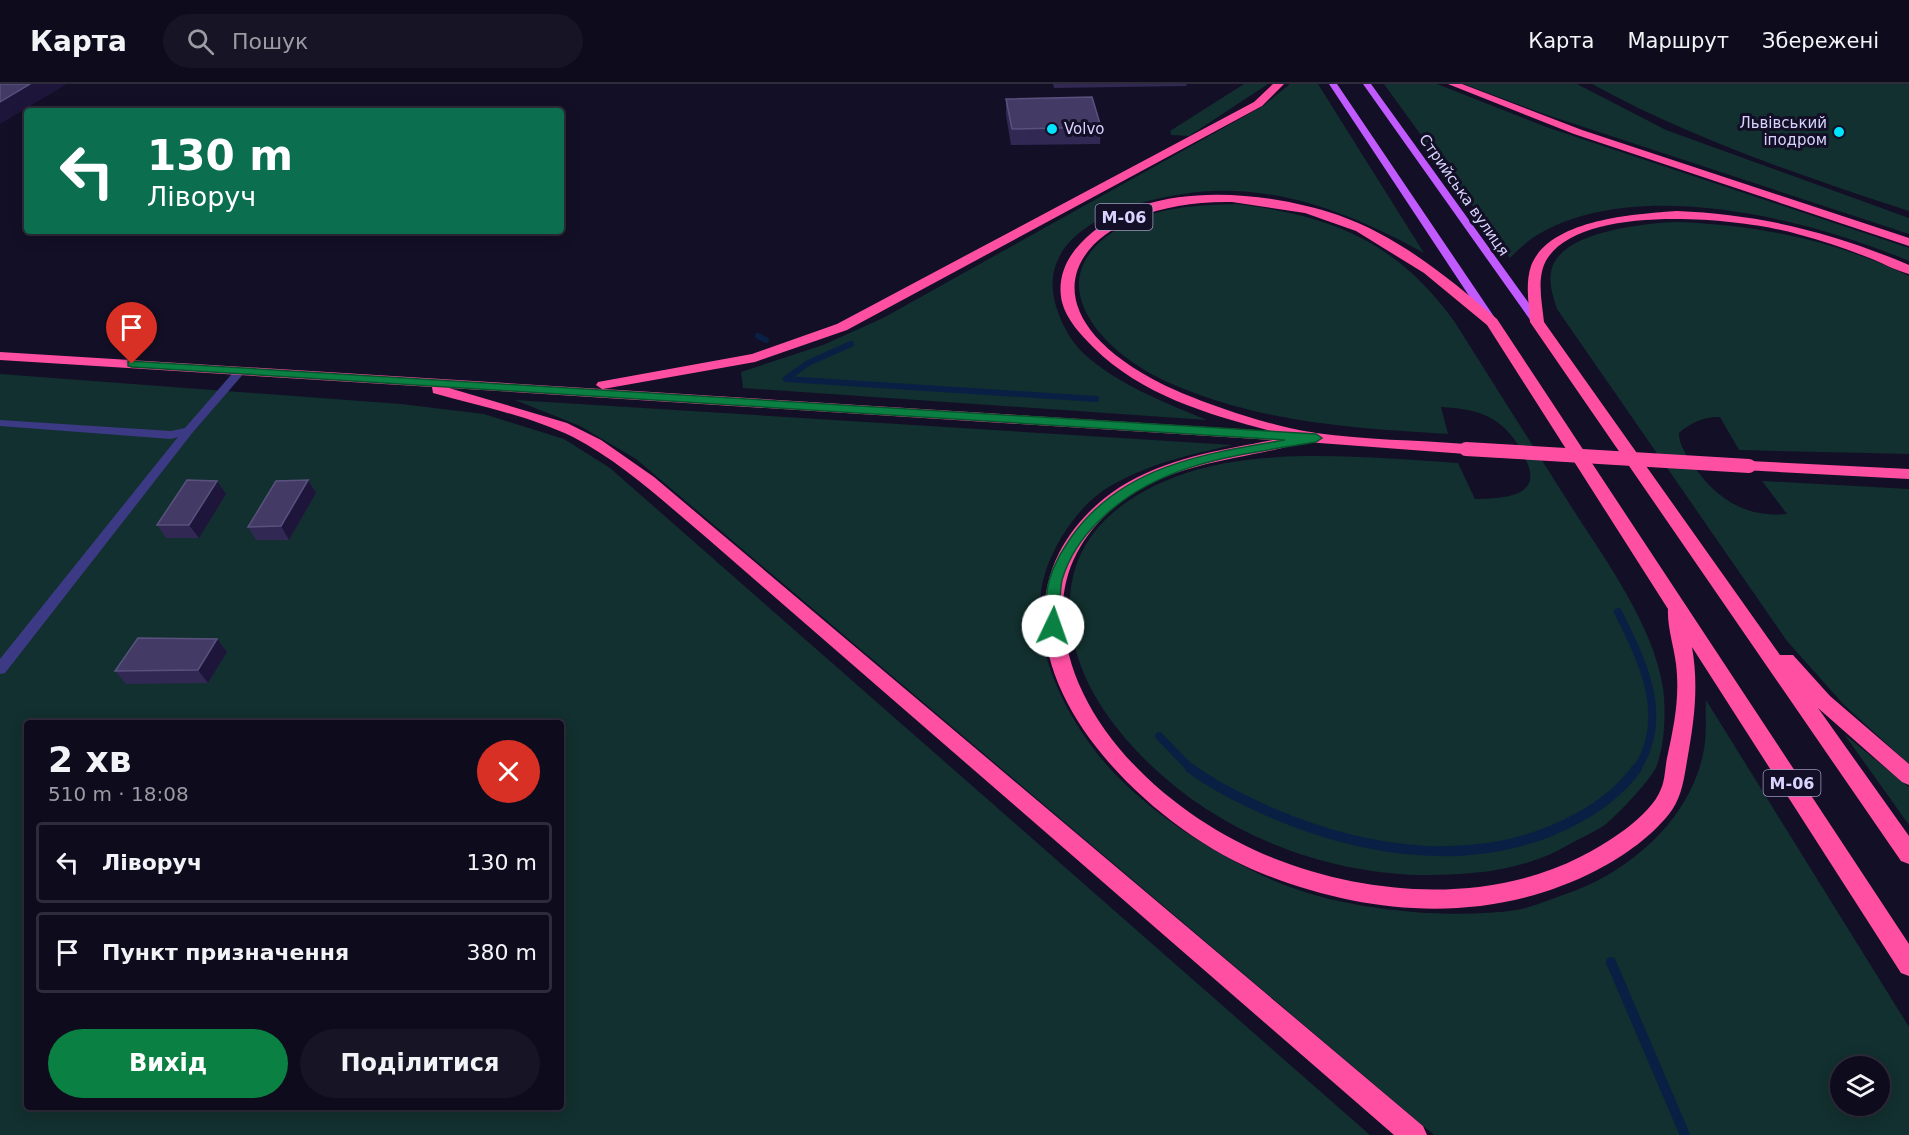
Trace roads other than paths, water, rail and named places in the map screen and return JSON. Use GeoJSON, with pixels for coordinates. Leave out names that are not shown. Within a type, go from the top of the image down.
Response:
{"type":"FeatureCollection","features":[{"type":"Feature","properties":{"kind":"highway"},"geometry":{"type":"LineString","coordinates":[[569,391],[755,358],[842,327],[1258,104],[1279,84]]}},
{"type":"Feature","properties":{"kind":"highway"},"geometry":{"type":"LineString","coordinates":[[1453,84],[1578,132],[1909,242]]}},
{"type":"Feature","properties":{"kind":"highway","name":"М-06"},"geometry":{"type":"LineString","coordinates":[[1909,474],[1749,466],[1466,449],[1316,438],[1237,417],[1190,400],[1150,383],[1114,360],[1091,339],[1074,317],[1066,291],[1066,274],[1072,257],[1091,238],[1113,222],[1139,211],[1187,200],[1243,199],[1270,202],[1346,222],[1414,257],[1447,282],[1492,322],[1674,601],[1909,965]]}},
{"type":"Feature","properties":{"kind":"highway"},"geometry":{"type":"LineString","coordinates":[[1909,270],[1828,239],[1786,228],[1715,217],[1645,216],[1586,228],[1562,240],[1540,260],[1535,286],[1537,322],[1909,854]]}},
{"type":"Feature","properties":{"kind":"highway"},"geometry":{"type":"LineString","coordinates":[[0,356],[1316,438]]}},
{"type":"Feature","properties":{"kind":"highway"},"geometry":{"type":"LineString","coordinates":[[399,380],[544,420],[580,435],[654,487],[741,558],[1414,1135]]}},
{"type":"Feature","properties":{"kind":"highway"},"geometry":{"type":"LineString","coordinates":[[1316,438],[1217,455],[1174,467],[1140,482],[1116,498],[1076,538],[1063,559],[1055,583],[1053,626],[1059,659],[1074,697],[1092,729],[1131,774],[1177,815],[1224,846],[1283,873],[1358,892],[1427,901],[1509,895],[1578,873],[1631,838],[1669,796],[1687,712],[1686,659],[1674,601]]}},
{"type":"Feature","properties":{"kind":"highway"},"geometry":{"type":"LineString","coordinates":[[1739,608],[1823,701],[1909,776]]}},
{"type":"Feature","properties":{"kind":"main road"},"geometry":{"type":"LineString","coordinates":[[1333,84],[1492,322]]}},
{"type":"Feature","properties":{"kind":"main road","name":"Стрийська вулиця"},"geometry":{"type":"LineString","coordinates":[[1367,84],[1537,322]]}},
{"type":"Feature","properties":{"kind":"lane"},"geometry":{"type":"LineString","coordinates":[[0,669],[189,430],[241,370]]}},
{"type":"Feature","properties":{"kind":"lane"},"geometry":{"type":"LineString","coordinates":[[0,423],[171,435],[189,430]]}},
{"type":"Feature","properties":{"kind":"waterway"},"geometry":{"type":"LineString","coordinates":[[758,336],[766,340]]}},
{"type":"Feature","properties":{"kind":"waterway"},"geometry":{"type":"LineString","coordinates":[[851,344],[808,363],[786,379],[1096,399]]}},
{"type":"Feature","properties":{"kind":"waterway"},"geometry":{"type":"LineString","coordinates":[[1618,612],[1636,650],[1650,690],[1651,730],[1646,750],[1637,768]]}},
{"type":"Feature","properties":{"kind":"waterway"},"geometry":{"type":"LineString","coordinates":[[1159,736],[1190,768]]}},
{"type":"Feature","properties":{"kind":"waterway"},"geometry":{"type":"LineString","coordinates":[[1190,768],[1239,798],[1307,826],[1346,838],[1424,851],[1464,850],[1503,845],[1541,835],[1594,808],[1618,790],[1637,768]]}},
{"type":"Feature","properties":{"kind":"waterway"},"geometry":{"type":"LineString","coordinates":[[1611,962],[1685,1135]]}},
{"type":"Feature","properties":{"kind":"place","name":"Volvo"},"geometry":{"type":"Point","coordinates":[1052,129]}},
{"type":"Feature","properties":{"kind":"place","name":"Львівський іподром"},"geometry":{"type":"Point","coordinates":[1839,132]}}]}
